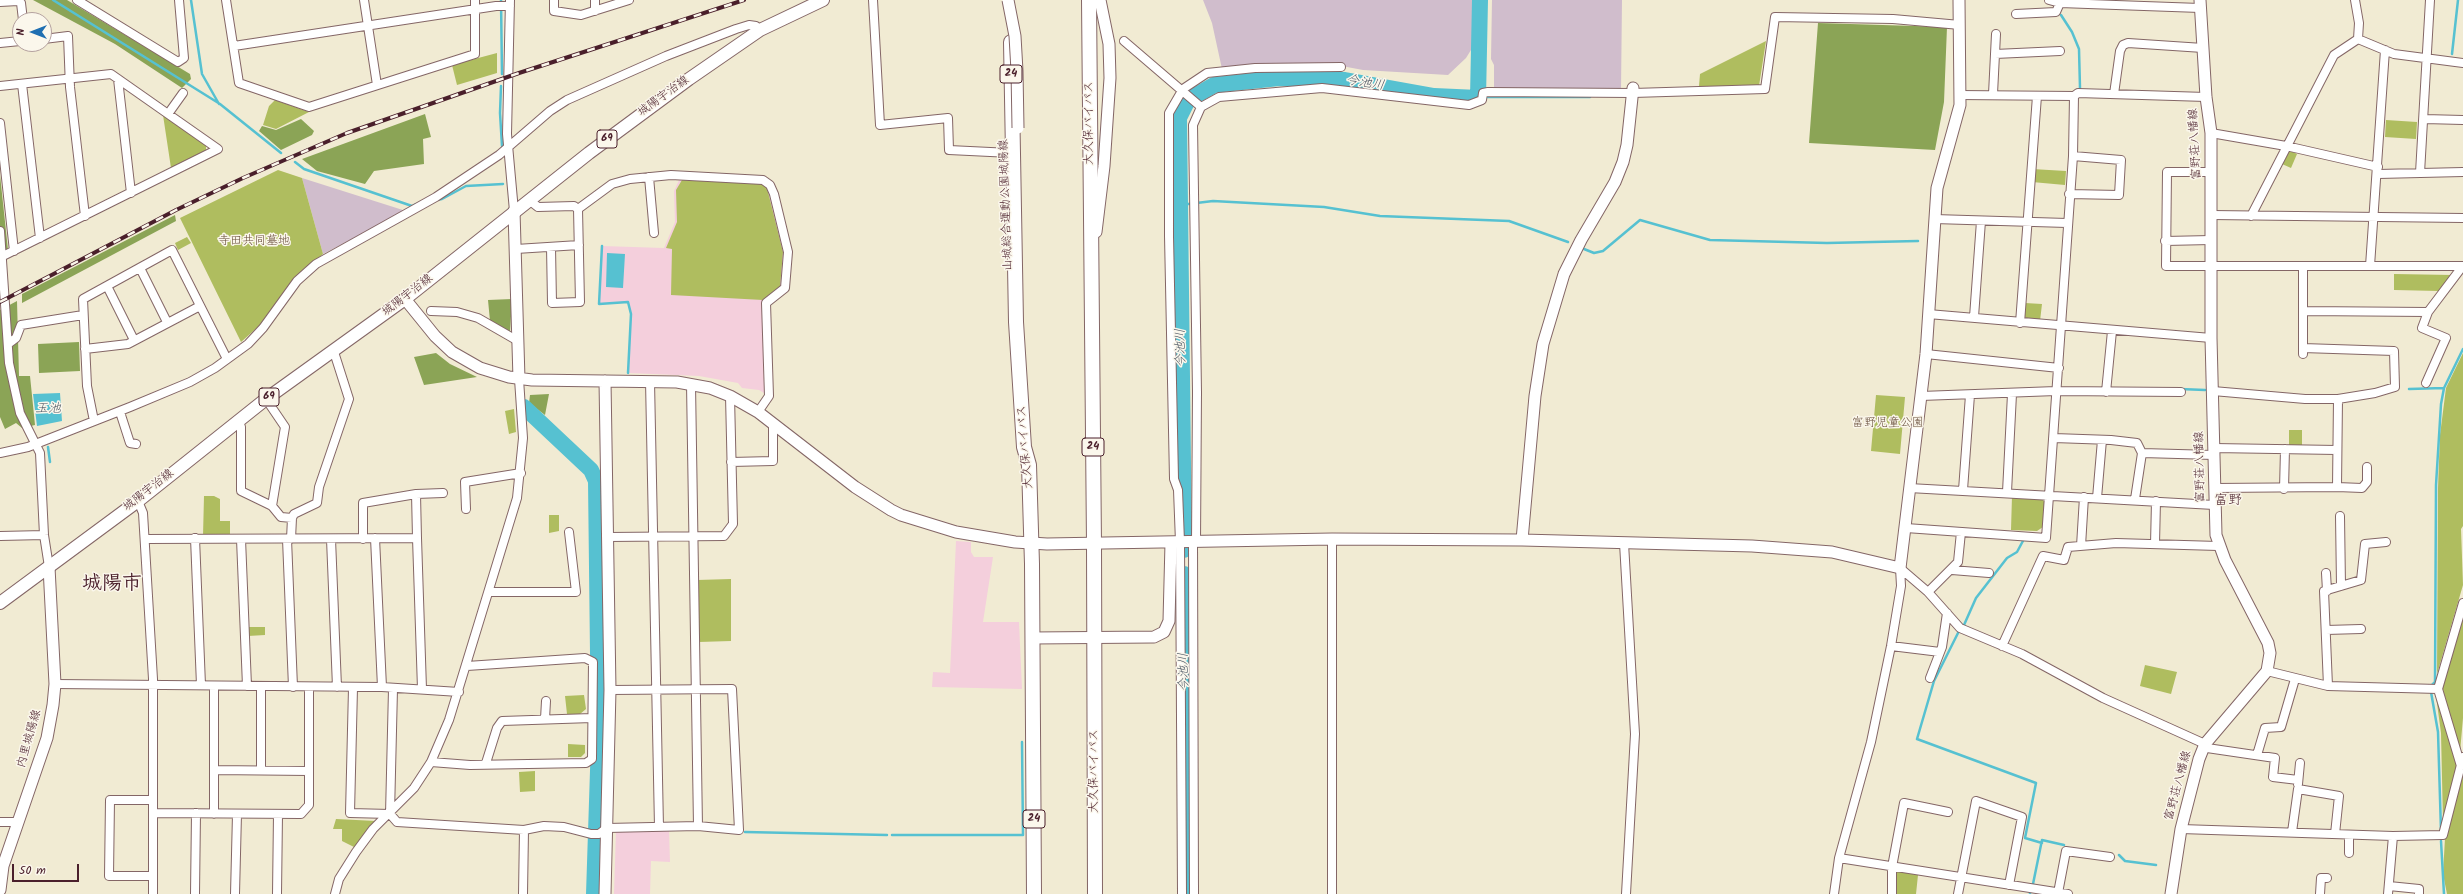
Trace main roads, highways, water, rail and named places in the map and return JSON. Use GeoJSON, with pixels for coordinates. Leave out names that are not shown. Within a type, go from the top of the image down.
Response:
{"type":"FeatureCollection","features":[{"type":"Feature","properties":{"kind":"highway"},"geometry":{"type":"LineString","coordinates":[[1004,0],[1011,36]]}},
{"type":"Feature","properties":{"kind":"highway","name":"大久保バイパス"},"geometry":{"type":"LineString","coordinates":[[1010,0],[1011,153],[1016,322],[1023,410],[1024,447],[1029,465],[1034,894]]}},
{"type":"Feature","properties":{"kind":"highway","name":"大久保バイパス"},"geometry":{"type":"LineString","coordinates":[[1089,0],[1095,638],[1095,894]]}},
{"type":"Feature","properties":{"kind":"main road","name":"城陽宇治線"},"geometry":{"type":"LineString","coordinates":[[0,603],[138,500],[239,422],[266,399],[334,352],[405,298],[514,211],[676,88],[760,30],[822,0]]}},
{"type":"Feature","properties":{"kind":"water"},"geometry":{"type":"Polygon","coordinates":[[[607,253],[625,254],[623,288],[606,287],[607,253]]]}},
{"type":"Feature","properties":{"kind":"water","name":"玉池"},"geometry":{"type":"Polygon","coordinates":[[[60,393],[62,421],[37,426],[33,394],[60,393]]]}},
{"type":"Feature","properties":{"kind":"waterway"},"geometry":{"type":"LineString","coordinates":[[53,0],[220,104],[281,153]]}},
{"type":"Feature","properties":{"kind":"waterway"},"geometry":{"type":"LineString","coordinates":[[191,0],[202,74],[219,104]]}},
{"type":"Feature","properties":{"kind":"waterway"},"geometry":{"type":"LineString","coordinates":[[501,0],[502,74]]}},
{"type":"Feature","properties":{"kind":"waterway","name":"今池川"},"geometry":{"type":"LineString","coordinates":[[1184,550],[1179,118],[1188,100],[1214,85],[1279,78],[1345,80],[1434,96],[1478,98],[1480,0]]}},
{"type":"Feature","properties":{"kind":"waterway"},"geometry":{"type":"LineString","coordinates":[[2452,54],[2458,0]]}},
{"type":"Feature","properties":{"kind":"waterway"},"geometry":{"type":"LineString","coordinates":[[2061,15],[2072,32],[2079,49],[2080,88]]}},
{"type":"Feature","properties":{"kind":"waterway"},"geometry":{"type":"LineString","coordinates":[[501,86],[500,113],[502,146]]}},
{"type":"Feature","properties":{"kind":"waterway"},"geometry":{"type":"LineString","coordinates":[[1485,97],[1590,97]]}},
{"type":"Feature","properties":{"kind":"waterway"},"geometry":{"type":"LineString","coordinates":[[295,162],[304,169],[412,206],[416,204]]}},
{"type":"Feature","properties":{"kind":"waterway"},"geometry":{"type":"LineString","coordinates":[[436,200],[442,199],[466,186],[503,184]]}},
{"type":"Feature","properties":{"kind":"waterway"},"geometry":{"type":"LineString","coordinates":[[1180,205],[1213,201],[1324,207],[1380,216],[1509,221],[1568,242]]}},
{"type":"Feature","properties":{"kind":"waterway"},"geometry":{"type":"LineString","coordinates":[[1584,249],[1594,253],[1603,251],[1640,220],[1710,240],[1827,243],[1918,241]]}},
{"type":"Feature","properties":{"kind":"waterway"},"geometry":{"type":"LineString","coordinates":[[602,246],[599,304],[628,302],[631,314],[628,373]]}},
{"type":"Feature","properties":{"kind":"waterway"},"geometry":{"type":"LineString","coordinates":[[2431,686],[2435,682],[2436,485],[2441,404],[2444,388],[2463,349]]}},
{"type":"Feature","properties":{"kind":"waterway"},"geometry":{"type":"LineString","coordinates":[[2409,389],[2444,388]]}},
{"type":"Feature","properties":{"kind":"waterway"},"geometry":{"type":"LineString","coordinates":[[2180,389],[2205,390]]}},
{"type":"Feature","properties":{"kind":"waterway"},"geometry":{"type":"LineString","coordinates":[[524,407],[591,470],[596,481],[599,740],[594,894]]}},
{"type":"Feature","properties":{"kind":"waterway"},"geometry":{"type":"LineString","coordinates":[[48,447],[50,462]]}},
{"type":"Feature","properties":{"kind":"waterway"},"geometry":{"type":"LineString","coordinates":[[1964,625],[1976,598],[2007,558],[2017,552],[2024,539]]}},
{"type":"Feature","properties":{"kind":"waterway","name":"今池川"},"geometry":{"type":"LineString","coordinates":[[1184,574],[1188,894]]}},
{"type":"Feature","properties":{"kind":"waterway"},"geometry":{"type":"LineString","coordinates":[[1959,631],[1934,681],[1917,739],[2036,783],[2025,838],[2042,843]]}},
{"type":"Feature","properties":{"kind":"waterway"},"geometry":{"type":"LineString","coordinates":[[2431,692],[2438,732],[2441,831]]}},
{"type":"Feature","properties":{"kind":"waterway"},"geometry":{"type":"LineString","coordinates":[[892,835],[1023,835],[1022,742]]}},
{"type":"Feature","properties":{"kind":"waterway"},"geometry":{"type":"LineString","coordinates":[[745,832],[887,835]]}},
{"type":"Feature","properties":{"kind":"waterway"},"geometry":{"type":"LineString","coordinates":[[2033,884],[2042,840],[2064,845]]}},
{"type":"Feature","properties":{"kind":"waterway"},"geometry":{"type":"LineString","coordinates":[[2441,841],[2444,894]]}},
{"type":"Feature","properties":{"kind":"waterway"},"geometry":{"type":"LineString","coordinates":[[2119,855],[2125,861],[2156,865]]}},
{"type":"Feature","properties":{"kind":"railway"},"geometry":{"type":"LineString","coordinates":[[0,302],[176,210],[243,178],[347,133],[519,73],[744,0]]}},
{"type":"Feature","properties":{"kind":"district","name":"富野"},"geometry":{"type":"Point","coordinates":[2228,502]}},
{"type":"Feature","properties":{"kind":"district","name":"城陽市"},"geometry":{"type":"Point","coordinates":[112,586]}},
{"type":"Feature","properties":{"kind":"park label","name":"寺田共同墓地"},"geometry":{"type":"Point","coordinates":[254,242]}},
{"type":"Feature","properties":{"kind":"park label","name":"富野児童公園"},"geometry":{"type":"Point","coordinates":[1888,424]}}]}
